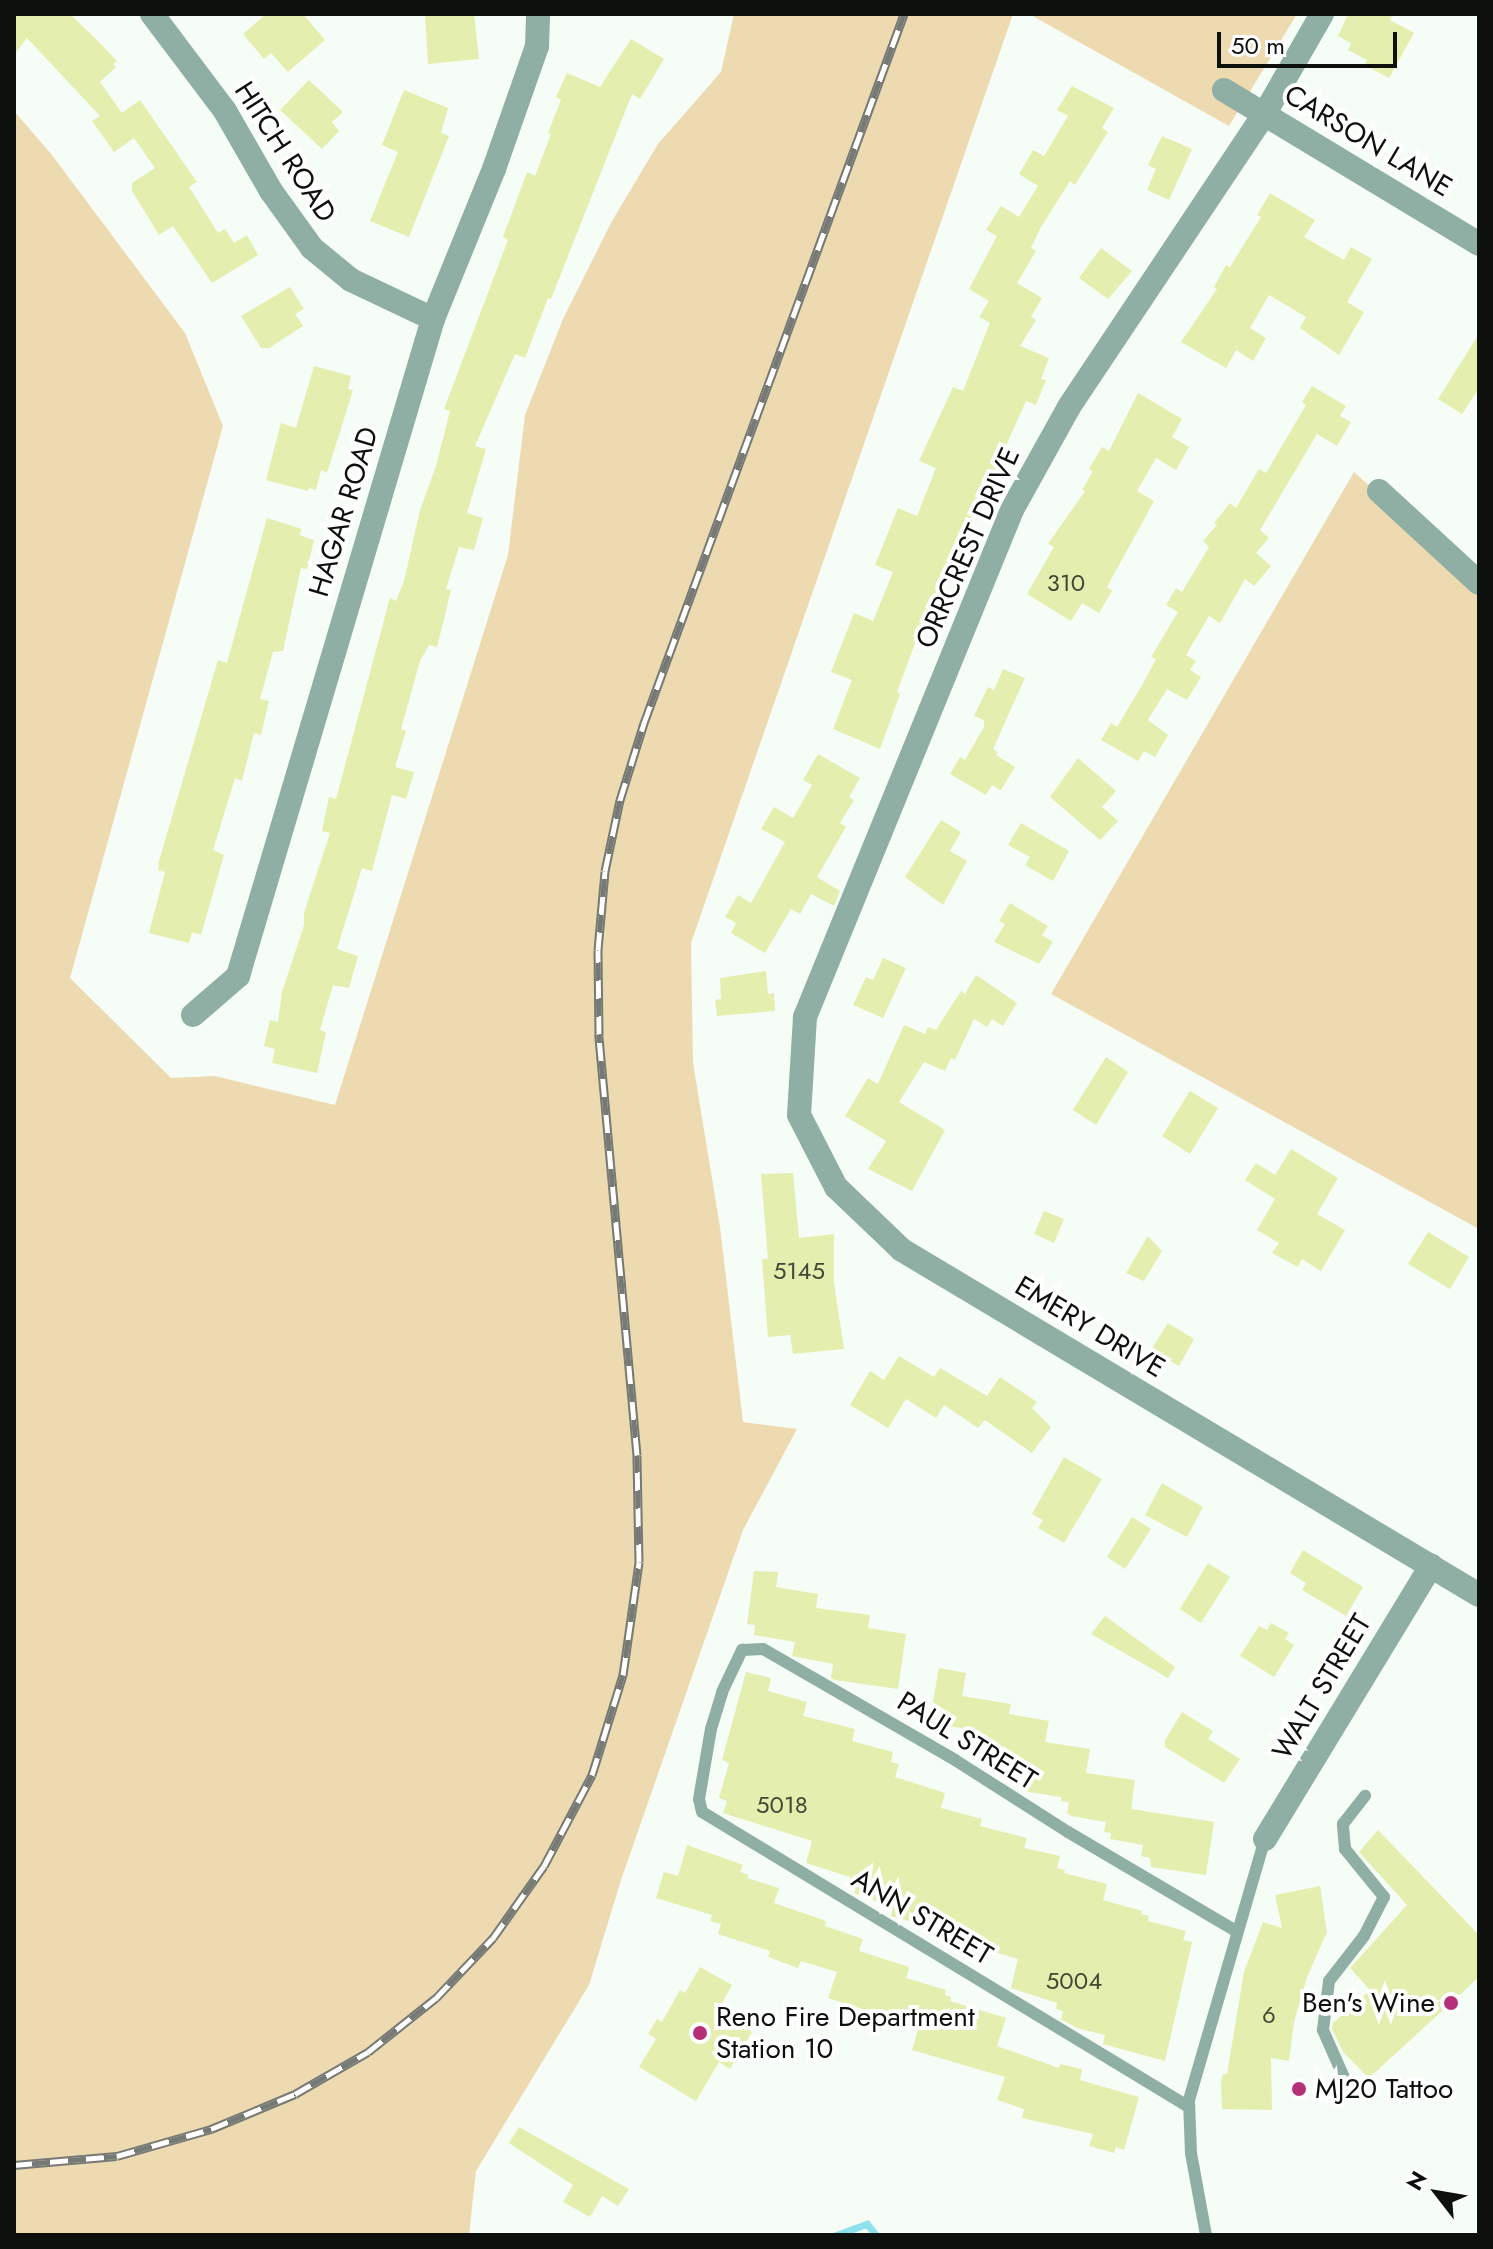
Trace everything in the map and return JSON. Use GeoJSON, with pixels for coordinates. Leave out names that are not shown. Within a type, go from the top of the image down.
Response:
{"type":"FeatureCollection","features":[{"type":"Feature","properties":{"kind":"street","name":"HITCH ROAD"},"geometry":{"type":"LineString","coordinates":[[152,14],[225,111],[271,191],[312,248],[351,280],[433,319]]}},
{"type":"Feature","properties":{"kind":"street","name":"HAGAR ROAD"},"geometry":{"type":"LineString","coordinates":[[193,1015],[238,976],[433,319],[494,169],[537,46],[538,14]]}},
{"type":"Feature","properties":{"kind":"street","name":"ORRCREST DRIVE"},"geometry":{"type":"LineString","coordinates":[[805,1017],[1012,510],[1069,407],[1265,113],[1322,14]]}},
{"type":"Feature","properties":{"kind":"street","name":"CARSON LANE"},"geometry":{"type":"LineString","coordinates":[[1224,90],[1479,244]]}},
{"type":"Feature","properties":{"kind":"street"},"geometry":{"type":"LineString","coordinates":[[1379,491],[1479,583]]}},
{"type":"Feature","properties":{"kind":"street","name":"EMERY DRIVE"},"geometry":{"type":"LineString","coordinates":[[805,1017],[799,1115],[836,1187],[902,1250],[1479,1595]]}},
{"type":"Feature","properties":{"kind":"street","name":"WALT STREET"},"geometry":{"type":"LineString","coordinates":[[1265,1839],[1431,1566]]}},
{"type":"Feature","properties":{"kind":"lane","name":"PAUL STREET"},"geometry":{"type":"LineString","coordinates":[[711,1729],[722,1692],[742,1650],[763,1649],[955,1760],[1068,1832],[1236,1931]]}},
{"type":"Feature","properties":{"kind":"lane","name":"ANN STREET"},"geometry":{"type":"LineString","coordinates":[[711,1729],[699,1799],[702,1812],[1189,2107]]}},
{"type":"Feature","properties":{"kind":"lane"},"geometry":{"type":"LineString","coordinates":[[1350,2091],[1323,2030],[1329,1981],[1364,1936],[1384,1897],[1345,1849],[1343,1824],[1365,1796]]}},
{"type":"Feature","properties":{"kind":"lane"},"geometry":{"type":"LineString","coordinates":[[1206,2235],[1191,2153],[1189,2107],[1202,2047],[1265,1839]]}},
{"type":"Feature","properties":{"kind":"shaded area"},"geometry":{"type":"Polygon","coordinates":[[[734,14],[1013,14],[691,943],[693,1063],[720,1227],[743,1422],[797,1429],[743,1530],[621,1880],[589,1985],[476,2171],[469,2235],[14,2235],[14,111],[52,155],[185,333],[223,426],[70,978],[171,1078],[215,1076],[335,1105],[508,555],[525,415],[563,319],[612,221],[658,144],[721,72],[734,14]]]}},
{"type":"Feature","properties":{"kind":"shaded area"},"geometry":{"type":"Polygon","coordinates":[[[1029,14],[1297,14],[1229,126],[1029,14]]]}},
{"type":"Feature","properties":{"kind":"shaded area"},"geometry":{"type":"Polygon","coordinates":[[[1354,472],[1479,583],[1479,1229],[1051,994],[1354,472]]]}},
{"type":"Feature","properties":{"kind":"building"},"geometry":{"type":"Polygon","coordinates":[[[14,14],[70,14],[95,38],[117,61],[113,64],[116,67],[100,82],[122,113],[140,100],[197,182],[189,187],[218,233],[225,229],[234,243],[247,235],[258,255],[212,283],[173,226],[159,235],[132,191],[132,183],[155,168],[134,138],[114,152],[92,121],[100,116],[27,38],[14,55],[14,14]]]}},
{"type":"Feature","properties":{"kind":"building"},"geometry":{"type":"Polygon","coordinates":[[[266,14],[303,14],[325,40],[288,72],[271,53],[264,59],[243,34],[266,14]]]}},
{"type":"Feature","properties":{"kind":"building"},"geometry":{"type":"Polygon","coordinates":[[[425,14],[474,14],[479,59],[428,64],[425,14]]]}},
{"type":"Feature","properties":{"kind":"building"},"geometry":{"type":"Polygon","coordinates":[[[1348,14],[1393,14],[1390,20],[1414,33],[1389,78],[1365,65],[1367,60],[1348,50],[1351,43],[1338,36],[1348,14]]]}},
{"type":"Feature","properties":{"kind":"building"},"geometry":{"type":"Polygon","coordinates":[[[631,39],[664,59],[640,99],[632,94],[525,358],[515,354],[475,446],[486,449],[467,513],[483,518],[474,550],[459,547],[446,589],[451,590],[437,647],[429,645],[420,661],[401,729],[406,731],[395,767],[414,772],[406,799],[392,795],[372,871],[362,868],[337,949],[358,956],[349,988],[333,985],[320,1030],[326,1032],[317,1073],[272,1063],[275,1049],[264,1046],[270,1020],[278,1022],[282,992],[330,833],[322,831],[329,797],[336,799],[390,598],[396,601],[404,581],[420,510],[436,466],[450,411],[444,409],[508,240],[503,237],[527,172],[535,176],[561,100],[556,97],[567,73],[600,87],[631,39]]]}},
{"type":"Feature","properties":{"kind":"building"},"geometry":{"type":"Polygon","coordinates":[[[309,80],[343,112],[332,122],[339,131],[322,149],[280,110],[309,80]]]}},
{"type":"Feature","properties":{"kind":"building"},"geometry":{"type":"Polygon","coordinates":[[[1072,86],[1114,108],[1102,128],[1108,132],[1075,185],[1070,181],[1041,227],[1031,248],[1036,251],[1017,283],[1042,298],[1031,317],[1036,320],[1020,346],[1049,358],[1041,379],[1046,380],[1036,405],[1026,401],[979,506],[976,504],[963,537],[960,536],[941,586],[944,587],[919,642],[916,641],[880,749],[833,729],[852,680],[831,672],[854,613],[873,621],[893,572],[875,565],[898,508],[917,516],[936,468],[919,461],[953,387],[963,391],[990,323],[979,317],[989,301],[969,289],[997,236],[986,230],[1001,206],[1019,217],[1038,186],[1019,174],[1033,150],[1044,156],[1068,116],[1057,110],[1072,86]]]}},
{"type":"Feature","properties":{"kind":"building"},"geometry":{"type":"Polygon","coordinates":[[[404,90],[448,108],[441,133],[449,136],[409,237],[370,221],[398,152],[382,145],[404,90]]]}},
{"type":"Feature","properties":{"kind":"building"},"geometry":{"type":"Polygon","coordinates":[[[1162,136],[1192,149],[1169,200],[1147,190],[1156,169],[1148,165],[1162,136]]]}},
{"type":"Feature","properties":{"kind":"building"},"geometry":{"type":"Polygon","coordinates":[[[1270,193],[1315,220],[1304,237],[1344,260],[1351,247],[1372,259],[1347,302],[1364,312],[1339,355],[1300,328],[1306,317],[1269,295],[1250,328],[1266,338],[1253,361],[1236,350],[1226,368],[1181,342],[1217,289],[1214,287],[1226,265],[1230,267],[1261,217],[1257,215],[1270,193]]]}},
{"type":"Feature","properties":{"kind":"building"},"geometry":{"type":"Polygon","coordinates":[[[1101,248],[1132,271],[1108,299],[1079,278],[1101,248]]]}},
{"type":"Feature","properties":{"kind":"building"},"geometry":{"type":"Polygon","coordinates":[[[290,287],[304,309],[295,314],[303,326],[269,348],[261,348],[241,316],[290,287]]]}},
{"type":"Feature","properties":{"kind":"building"},"geometry":{"type":"Polygon","coordinates":[[[1479,334],[1479,388],[1462,414],[1438,399],[1479,334]]]}},
{"type":"Feature","properties":{"kind":"building"},"geometry":{"type":"Polygon","coordinates":[[[314,366],[351,376],[348,389],[353,390],[327,473],[321,470],[316,490],[309,488],[308,491],[266,480],[281,423],[296,428],[314,366]]]}},
{"type":"Feature","properties":{"kind":"building"},"geometry":{"type":"Polygon","coordinates":[[[1312,386],[1346,406],[1340,416],[1351,422],[1337,446],[1317,434],[1260,530],[1269,538],[1256,553],[1271,566],[1254,586],[1245,579],[1220,623],[1209,616],[1186,655],[1196,661],[1190,670],[1201,677],[1187,700],[1167,689],[1148,720],[1168,735],[1155,757],[1144,751],[1138,761],[1101,740],[1111,723],[1117,727],[1156,659],[1151,657],[1178,612],[1166,605],[1176,588],[1182,592],[1209,547],[1203,541],[1230,503],[1236,508],[1259,469],[1266,473],[1306,405],[1302,402],[1312,386]]]}},
{"type":"Feature","properties":{"kind":"building"},"geometry":{"type":"Polygon","coordinates":[[[1138,393],[1182,419],[1172,437],[1189,447],[1176,470],[1156,458],[1137,491],[1154,501],[1107,587],[1112,591],[1099,613],[1082,603],[1071,621],[1027,594],[1054,547],[1048,544],[1085,491],[1082,490],[1093,471],[1089,469],[1102,447],[1109,451],[1138,393]]]}},
{"type":"Feature","properties":{"kind":"building"},"geometry":{"type":"Polygon","coordinates":[[[267,518],[302,529],[299,535],[314,540],[307,569],[301,568],[283,651],[273,652],[260,699],[269,701],[261,735],[254,733],[242,781],[235,778],[213,850],[224,855],[201,935],[192,932],[189,943],[149,933],[165,872],[158,870],[159,861],[218,660],[227,663],[267,518]]]}},
{"type":"Feature","properties":{"kind":"building"},"geometry":{"type":"Polygon","coordinates":[[[1003,669],[1025,678],[993,749],[998,752],[996,755],[1015,767],[1001,790],[992,785],[986,795],[950,774],[960,757],[965,760],[984,727],[984,720],[974,716],[988,687],[994,690],[1003,669]]]}},
{"type":"Feature","properties":{"kind":"building"},"geometry":{"type":"Polygon","coordinates":[[[818,754],[860,778],[849,797],[854,800],[840,823],[846,827],[817,877],[840,891],[834,906],[811,894],[800,914],[791,909],[765,953],[731,933],[736,923],[725,917],[738,895],[751,903],[785,842],[761,829],[774,807],[793,818],[812,785],[803,780],[818,754]]]}},
{"type":"Feature","properties":{"kind":"building"},"geometry":{"type":"Polygon","coordinates":[[[1078,758],[1116,791],[1102,807],[1118,821],[1100,840],[1050,797],[1078,758]]]}},
{"type":"Feature","properties":{"kind":"building"},"geometry":{"type":"Polygon","coordinates":[[[941,820],[961,832],[950,851],[967,861],[943,905],[905,877],[941,820]]]}},
{"type":"Feature","properties":{"kind":"building"},"geometry":{"type":"Polygon","coordinates":[[[1021,823],[1069,851],[1053,881],[1025,865],[1030,857],[1008,845],[1021,823]]]}},
{"type":"Feature","properties":{"kind":"building"},"geometry":{"type":"Polygon","coordinates":[[[1010,903],[1048,926],[1042,935],[1053,942],[1039,964],[994,942],[1005,924],[999,921],[1010,903]]]}},
{"type":"Feature","properties":{"kind":"building"},"geometry":{"type":"Polygon","coordinates":[[[883,958],[906,968],[883,1018],[853,1005],[866,977],[873,980],[883,958]]]}},
{"type":"Feature","properties":{"kind":"building"},"geometry":{"type":"Polygon","coordinates":[[[766,971],[768,994],[774,993],[775,1011],[717,1016],[715,1000],[721,999],[720,978],[766,971]]]}},
{"type":"Feature","properties":{"kind":"building"},"geometry":{"type":"Polygon","coordinates":[[[976,975],[1017,1003],[1003,1026],[992,1019],[987,1027],[974,1019],[955,1060],[951,1058],[945,1071],[924,1062],[899,1102],[945,1130],[912,1191],[868,1169],[886,1141],[845,1116],[868,1078],[878,1084],[904,1025],[925,1034],[928,1027],[936,1030],[961,991],[965,994],[976,975]]]}},
{"type":"Feature","properties":{"kind":"building"},"geometry":{"type":"Polygon","coordinates":[[[1106,1057],[1128,1072],[1096,1125],[1073,1110],[1106,1057]]]}},
{"type":"Feature","properties":{"kind":"building"},"geometry":{"type":"Polygon","coordinates":[[[1190,1091],[1218,1108],[1190,1154],[1162,1136],[1190,1091]]]}},
{"type":"Feature","properties":{"kind":"building"},"geometry":{"type":"Polygon","coordinates":[[[1291,1149],[1338,1178],[1317,1214],[1345,1230],[1321,1271],[1302,1259],[1298,1267],[1272,1253],[1279,1243],[1257,1230],[1275,1199],[1245,1180],[1256,1163],[1275,1175],[1291,1149]]]}},
{"type":"Feature","properties":{"kind":"building"},"geometry":{"type":"Polygon","coordinates":[[[793,1173],[799,1238],[834,1234],[834,1283],[844,1349],[793,1354],[790,1335],[768,1337],[762,1259],[768,1259],[761,1174],[793,1173]]]}},
{"type":"Feature","properties":{"kind":"building"},"geometry":{"type":"Polygon","coordinates":[[[1044,1211],[1064,1219],[1054,1243],[1034,1234],[1044,1211]]]}},
{"type":"Feature","properties":{"kind":"building"},"geometry":{"type":"Polygon","coordinates":[[[1428,1232],[1469,1257],[1450,1289],[1408,1264],[1428,1232]]]}},
{"type":"Feature","properties":{"kind":"building"},"geometry":{"type":"Polygon","coordinates":[[[1148,1236],[1162,1251],[1144,1281],[1126,1273],[1148,1236]]]}},
{"type":"Feature","properties":{"kind":"building"},"geometry":{"type":"Polygon","coordinates":[[[1168,1323],[1194,1339],[1179,1366],[1151,1350],[1168,1323]]]}},
{"type":"Feature","properties":{"kind":"building"},"geometry":{"type":"Polygon","coordinates":[[[899,1356],[934,1377],[940,1368],[987,1396],[1000,1377],[1037,1402],[1032,1408],[1051,1427],[1032,1453],[985,1420],[978,1428],[944,1405],[936,1418],[906,1399],[888,1428],[850,1405],[870,1371],[884,1380],[899,1356]]]}},
{"type":"Feature","properties":{"kind":"building"},"geometry":{"type":"Polygon","coordinates":[[[1064,1457],[1102,1479],[1064,1543],[1038,1528],[1043,1520],[1032,1514],[1064,1457]]]}},
{"type":"Feature","properties":{"kind":"building"},"geometry":{"type":"Polygon","coordinates":[[[1162,1483],[1203,1507],[1187,1537],[1145,1515],[1162,1483]]]}},
{"type":"Feature","properties":{"kind":"building"},"geometry":{"type":"Polygon","coordinates":[[[1132,1517],[1151,1529],[1125,1569],[1107,1557],[1132,1517]]]}},
{"type":"Feature","properties":{"kind":"building"},"geometry":{"type":"Polygon","coordinates":[[[1303,1550],[1363,1587],[1346,1616],[1302,1590],[1306,1583],[1290,1573],[1303,1550]]]}},
{"type":"Feature","properties":{"kind":"building"},"geometry":{"type":"Polygon","coordinates":[[[1208,1563],[1230,1577],[1201,1623],[1180,1609],[1208,1563]]]}},
{"type":"Feature","properties":{"kind":"building"},"geometry":{"type":"Polygon","coordinates":[[[754,1571],[778,1572],[776,1587],[818,1594],[816,1608],[870,1615],[868,1628],[906,1634],[898,1689],[835,1680],[831,1678],[833,1664],[792,1656],[795,1642],[754,1635],[755,1625],[747,1624],[754,1571]]]}},
{"type":"Feature","properties":{"kind":"building"},"geometry":{"type":"Polygon","coordinates":[[[1105,1616],[1175,1667],[1168,1678],[1091,1634],[1105,1616]]]}},
{"type":"Feature","properties":{"kind":"building"},"geometry":{"type":"Polygon","coordinates":[[[1271,1623],[1289,1633],[1285,1639],[1294,1645],[1274,1677],[1240,1656],[1259,1626],[1267,1630],[1271,1623]]]}},
{"type":"Feature","properties":{"kind":"building"},"geometry":{"type":"Polygon","coordinates":[[[939,1668],[966,1673],[962,1696],[1011,1704],[1009,1714],[1049,1721],[1045,1742],[1090,1749],[1086,1773],[1135,1780],[1131,1809],[1214,1822],[1206,1875],[1151,1867],[1150,1858],[1141,1856],[1143,1845],[1110,1839],[1111,1833],[1104,1832],[1106,1822],[1071,1816],[1067,1813],[1069,1802],[1061,1801],[1061,1797],[1022,1791],[1024,1778],[1005,1775],[1007,1761],[976,1757],[980,1731],[929,1723],[939,1668]]]}},
{"type":"Feature","properties":{"kind":"building"},"geometry":{"type":"Polygon","coordinates":[[[746,1672],[771,1678],[768,1691],[807,1702],[803,1716],[855,1729],[852,1741],[893,1752],[891,1762],[899,1764],[895,1777],[945,1793],[941,1808],[982,1819],[980,1826],[1027,1838],[1024,1848],[1060,1856],[1057,1868],[1065,1870],[1064,1873],[1107,1884],[1103,1900],[1142,1911],[1141,1914],[1149,1916],[1148,1921],[1186,1931],[1183,1940],[1192,1942],[1165,2061],[1103,2044],[1105,2035],[1077,2028],[1061,2019],[1063,2011],[1056,2009],[1057,2003],[1011,1988],[1018,1959],[938,1935],[940,1930],[891,1916],[893,1907],[854,1893],[856,1887],[847,1884],[850,1877],[806,1863],[812,1841],[723,1813],[727,1801],[719,1798],[729,1763],[722,1760],[746,1672]]]}},
{"type":"Feature","properties":{"kind":"building"},"geometry":{"type":"Polygon","coordinates":[[[1182,1712],[1213,1731],[1208,1739],[1240,1759],[1224,1783],[1165,1747],[1165,1740],[1182,1712]]]}},
{"type":"Feature","properties":{"kind":"building"},"geometry":{"type":"Polygon","coordinates":[[[1378,1830],[1479,1935],[1479,1977],[1369,2078],[1343,2052],[1332,2029],[1333,2023],[1370,1990],[1350,1968],[1407,1905],[1359,1852],[1378,1830]]]}},
{"type":"Feature","properties":{"kind":"building"},"geometry":{"type":"Polygon","coordinates":[[[687,1845],[743,1865],[740,1872],[749,1875],[747,1878],[779,1888],[774,1903],[826,1921],[825,1926],[863,1939],[859,1951],[909,1967],[906,1978],[946,1990],[945,1995],[951,1997],[950,2001],[1006,2018],[997,2046],[1059,2068],[1060,2064],[1082,2069],[1080,2080],[1139,2097],[1124,2150],[1116,2147],[1114,2153],[1089,2146],[1093,2134],[1022,2118],[1024,2109],[997,2100],[1005,2077],[912,2050],[919,2027],[828,1998],[837,1972],[801,1961],[798,1968],[768,1957],[770,1951],[718,1934],[721,1924],[710,1921],[712,1915],[656,1898],[664,1872],[678,1876],[687,1845]]]}},
{"type":"Feature","properties":{"kind":"building"},"geometry":{"type":"Polygon","coordinates":[[[1320,1886],[1327,1932],[1307,1977],[1294,2022],[1289,2061],[1271,2058],[1272,2110],[1222,2109],[1221,2083],[1223,2074],[1227,2074],[1244,1972],[1263,1922],[1282,1928],[1275,1895],[1320,1886]]]}},
{"type":"Feature","properties":{"kind":"building","name":"Reno Fire Department Station 10"},"geometry":{"type":"Polygon","coordinates":[[[700,1967],[732,1985],[717,2012],[752,2032],[730,2069],[719,2062],[696,2101],[639,2067],[656,2039],[648,2034],[657,2019],[662,2022],[680,1990],[685,1993],[700,1967]]]}},
{"type":"Feature","properties":{"kind":"building"},"geometry":{"type":"Polygon","coordinates":[[[519,2127],[629,2189],[618,2206],[602,2196],[590,2217],[563,2202],[573,2185],[509,2143],[519,2127]]]}},
{"type":"Feature","properties":{"kind":"waterway"},"geometry":{"type":"LineString","coordinates":[[836,2235],[867,2224],[876,2235]]}},
{"type":"Feature","properties":{"kind":"railway"},"geometry":{"type":"LineString","coordinates":[[14,2165],[117,2156],[211,2129],[295,2094],[368,2052],[436,1998],[493,1938],[544,1866],[592,1775],[623,1675],[639,1562],[637,1455],[599,1034],[598,950],[605,871],[620,800],[644,723],[904,14]]}},
{"type":"Feature","properties":{"kind":"place","name":"Ben's Wine"},"geometry":{"type":"Point","coordinates":[1451,2003]}},
{"type":"Feature","properties":{"kind":"place","name":"Reno Fire Department Station 10"},"geometry":{"type":"Point","coordinates":[700,2033]}},
{"type":"Feature","properties":{"kind":"place","name":"MJ20 Tattoo"},"geometry":{"type":"Point","coordinates":[1299,2089]}}]}
